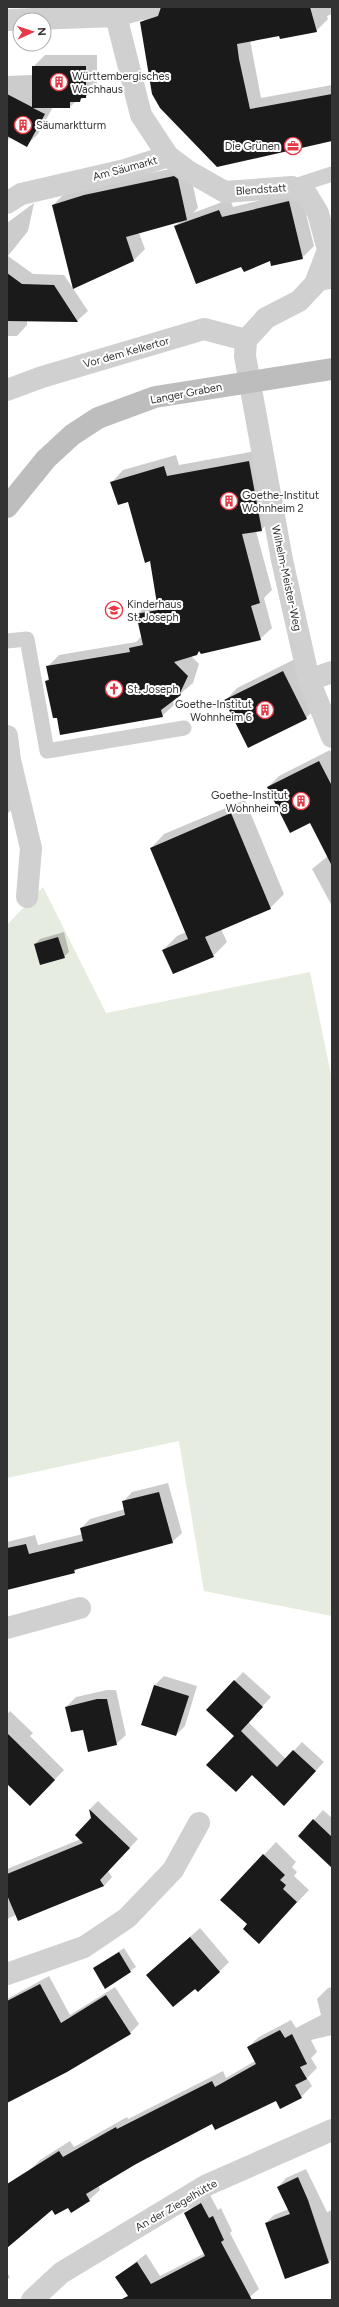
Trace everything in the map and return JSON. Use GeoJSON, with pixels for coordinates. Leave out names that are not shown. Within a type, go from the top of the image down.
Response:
{"type":"FeatureCollection","features":[{"type":"Feature","properties":{"kind":"main road","name":"Langer Graben"},"geometry":{"type":"LineString","coordinates":[[7,507],[46,458],[72,435],[98,418],[155,397],[332,369]]}},
{"type":"Feature","properties":{"kind":"street"},"geometry":{"type":"LineString","coordinates":[[7,20],[90,12],[116,16],[149,7]]}},
{"type":"Feature","properties":{"kind":"street","name":"Am Säumarkt"},"geometry":{"type":"LineString","coordinates":[[7,203],[21,194],[126,170],[168,156],[141,115],[116,16]]}},
{"type":"Feature","properties":{"kind":"street","name":"Blendstatt"},"geometry":{"type":"LineString","coordinates":[[168,156],[188,171],[225,192],[292,187],[307,194],[318,213],[328,250],[323,282],[299,301],[266,318],[246,340]]}},
{"type":"Feature","properties":{"kind":"street","name":"Vor dem Kelkertor"},"geometry":{"type":"LineString","coordinates":[[7,390],[42,377],[204,329],[246,340]]}},
{"type":"Feature","properties":{"kind":"street"},"geometry":{"type":"LineString","coordinates":[[246,340],[245,356],[249,382]]}},
{"type":"Feature","properties":{"kind":"street","name":"Wilhelm-Meister-Weg"},"geometry":{"type":"LineString","coordinates":[[249,382],[282,560],[309,680],[332,737]]}},
{"type":"Feature","properties":{"kind":"street"},"geometry":{"type":"LineString","coordinates":[[309,680],[332,672]]}},
{"type":"Feature","properties":{"kind":"street"},"geometry":{"type":"LineString","coordinates":[[7,736],[9,761],[31,848],[27,897]]}},
{"type":"Feature","properties":{"kind":"street"},"geometry":{"type":"LineString","coordinates":[[7,1628],[80,1608]]}},
{"type":"Feature","properties":{"kind":"street"},"geometry":{"type":"LineString","coordinates":[[7,1974],[84,1946],[127,1918],[173,1870],[199,1822]]}},
{"type":"Feature","properties":{"kind":"street","name":"An der Ziegelhütte"},"geometry":{"type":"LineString","coordinates":[[32,2300],[61,2274],[207,2185],[332,2130]]}},
{"type":"Feature","properties":{"kind":"lane","name":"Blendstatt"},"geometry":{"type":"LineString","coordinates":[[292,187],[332,174]]}},
{"type":"Feature","properties":{"kind":"lane"},"geometry":{"type":"LineString","coordinates":[[7,641],[26,639],[47,751],[184,728]]}},
{"type":"Feature","properties":{"kind":"shaded area"},"geometry":{"type":"Polygon","coordinates":[[[43,887],[106,1013],[310,972],[332,1080],[332,1616],[204,1591],[179,1441],[7,1478],[7,925],[43,887]]]}},
{"type":"Feature","properties":{"kind":"building"},"geometry":{"type":"Polygon","coordinates":[[[161,7],[310,7],[317,32],[280,39],[279,36],[237,44],[239,59],[250,109],[332,94],[332,141],[217,167],[160,108],[152,94],[140,22],[158,16],[161,7]]]}},
{"type":"Feature","properties":{"kind":"building","name":"Württembergisches Wachhaus"},"geometry":{"type":"Polygon","coordinates":[[[32,66],[86,66],[86,98],[81,98],[80,102],[70,102],[70,108],[33,108],[45,114],[27,147],[7,136],[7,94],[32,107],[32,66]]]}},
{"type":"Feature","properties":{"kind":"building"},"geometry":{"type":"Polygon","coordinates":[[[174,176],[178,179],[187,220],[126,237],[134,261],[73,289],[52,205],[84,195],[174,176]]]}},
{"type":"Feature","properties":{"kind":"building"},"geometry":{"type":"Polygon","coordinates":[[[289,201],[303,259],[271,266],[270,261],[244,272],[241,267],[196,284],[174,226],[219,210],[222,217],[289,201]]]}},
{"type":"Feature","properties":{"kind":"building"},"geometry":{"type":"Polygon","coordinates":[[[7,273],[22,284],[54,285],[78,322],[7,321],[7,273]]]}},
{"type":"Feature","properties":{"kind":"building"},"geometry":{"type":"Polygon","coordinates":[[[249,461],[262,531],[242,534],[260,603],[251,606],[261,640],[201,654],[199,651],[197,655],[174,662],[188,676],[180,693],[181,695],[161,710],[163,717],[60,735],[57,718],[53,718],[45,681],[49,680],[46,666],[130,652],[129,648],[143,645],[136,614],[158,610],[150,561],[145,563],[128,502],[118,505],[110,482],[164,466],[167,476],[249,461]]]}},
{"type":"Feature","properties":{"kind":"building","name":"Goethe-Institut Wohnheim 6"},"geometry":{"type":"Polygon","coordinates":[[[283,671],[307,719],[248,748],[224,700],[283,671]]]}},
{"type":"Feature","properties":{"kind":"building","name":"Goethe-Institut Wohnheim 8"},"geometry":{"type":"Polygon","coordinates":[[[319,761],[332,786],[332,866],[310,823],[290,833],[267,787],[319,761]]]}},
{"type":"Feature","properties":{"kind":"building"},"geometry":{"type":"Polygon","coordinates":[[[231,813],[271,909],[205,937],[214,957],[173,974],[162,950],[188,939],[150,848],[231,813]]]}},
{"type":"Feature","properties":{"kind":"building"},"geometry":{"type":"Polygon","coordinates":[[[58,937],[65,958],[40,965],[34,944],[58,937]]]}},
{"type":"Feature","properties":{"kind":"building"},"geometry":{"type":"Polygon","coordinates":[[[159,1492],[173,1543],[74,1570],[75,1573],[7,1590],[7,1548],[26,1544],[29,1554],[83,1541],[80,1528],[125,1515],[122,1501],[159,1492]]]}},
{"type":"Feature","properties":{"kind":"building"},"geometry":{"type":"Polygon","coordinates":[[[234,1680],[263,1707],[241,1731],[277,1767],[293,1750],[316,1771],[284,1806],[252,1775],[236,1792],[206,1765],[234,1736],[206,1710],[234,1680]]]}},
{"type":"Feature","properties":{"kind":"building"},"geometry":{"type":"Polygon","coordinates":[[[154,1685],[189,1696],[176,1736],[141,1725],[154,1685]]]}},
{"type":"Feature","properties":{"kind":"building"},"geometry":{"type":"Polygon","coordinates":[[[97,1699],[107,1699],[117,1745],[88,1752],[83,1730],[71,1732],[65,1707],[97,1699]]]}},
{"type":"Feature","properties":{"kind":"building"},"geometry":{"type":"Polygon","coordinates":[[[7,1733],[55,1780],[30,1806],[7,1784],[7,1733]]]}},
{"type":"Feature","properties":{"kind":"building"},"geometry":{"type":"Polygon","coordinates":[[[89,1809],[130,1848],[100,1880],[104,1886],[18,1921],[7,1895],[7,1874],[83,1843],[75,1835],[91,1818],[89,1809]]]}},
{"type":"Feature","properties":{"kind":"building"},"geometry":{"type":"Polygon","coordinates":[[[313,1819],[332,1837],[332,1868],[298,1836],[313,1819]]]}},
{"type":"Feature","properties":{"kind":"building"},"geometry":{"type":"Polygon","coordinates":[[[263,1854],[285,1875],[280,1880],[286,1885],[283,1889],[297,1902],[259,1944],[243,1929],[247,1924],[220,1900],[263,1854]]]}},
{"type":"Feature","properties":{"kind":"building"},"geometry":{"type":"Polygon","coordinates":[[[190,1937],[220,1972],[198,1992],[195,1989],[173,2007],[146,1975],[190,1937]]]}},
{"type":"Feature","properties":{"kind":"building"},"geometry":{"type":"Polygon","coordinates":[[[119,1952],[131,1972],[105,1989],[93,1968],[119,1952]]]}},
{"type":"Feature","properties":{"kind":"building"},"geometry":{"type":"Polygon","coordinates":[[[40,1984],[61,2023],[106,1995],[131,2034],[67,2072],[7,2103],[7,2001],[40,1984]]]}},
{"type":"Feature","properties":{"kind":"building"},"geometry":{"type":"Polygon","coordinates":[[[280,2030],[285,2038],[292,2034],[307,2064],[300,2067],[307,2079],[295,2085],[302,2098],[280,2109],[276,2101],[215,2130],[212,2124],[136,2164],[86,2194],[90,2201],[71,2213],[68,2208],[55,2215],[52,2210],[7,2248],[7,2184],[59,2151],[63,2157],[116,2127],[117,2129],[212,2081],[215,2087],[256,2064],[247,2047],[280,2030]]]}},
{"type":"Feature","properties":{"kind":"building"},"geometry":{"type":"Polygon","coordinates":[[[298,2177],[308,2200],[329,2263],[285,2279],[265,2223],[290,2214],[277,2187],[298,2177]]]}},
{"type":"Feature","properties":{"kind":"building"},"geometry":{"type":"Polygon","coordinates":[[[201,2203],[209,2218],[213,2216],[224,2240],[221,2242],[252,2300],[120,2300],[128,2296],[115,2277],[137,2262],[151,2284],[205,2256],[184,2213],[201,2203]]]}},
{"type":"Feature","properties":{"kind":"place","name":"Württembergisches Wachhaus"},"geometry":{"type":"Point","coordinates":[59,82]}},
{"type":"Feature","properties":{"kind":"place","name":"Säumarktturm"},"geometry":{"type":"Point","coordinates":[23,125]}},
{"type":"Feature","properties":{"kind":"place","name":"Die Grünen"},"geometry":{"type":"Point","coordinates":[293,146]}},
{"type":"Feature","properties":{"kind":"place","name":"Goethe-Institut Wohnheim 2"},"geometry":{"type":"Point","coordinates":[229,501]}},
{"type":"Feature","properties":{"kind":"place","name":"Kinderhaus St. Joseph"},"geometry":{"type":"Point","coordinates":[114,610]}},
{"type":"Feature","properties":{"kind":"place","name":"St. Joseph"},"geometry":{"type":"Point","coordinates":[114,689]}},
{"type":"Feature","properties":{"kind":"place","name":"Goethe-Institut Wohnheim 6"},"geometry":{"type":"Point","coordinates":[265,710]}},
{"type":"Feature","properties":{"kind":"place","name":"Goethe-Institut Wohnheim 8"},"geometry":{"type":"Point","coordinates":[301,801]}}]}
